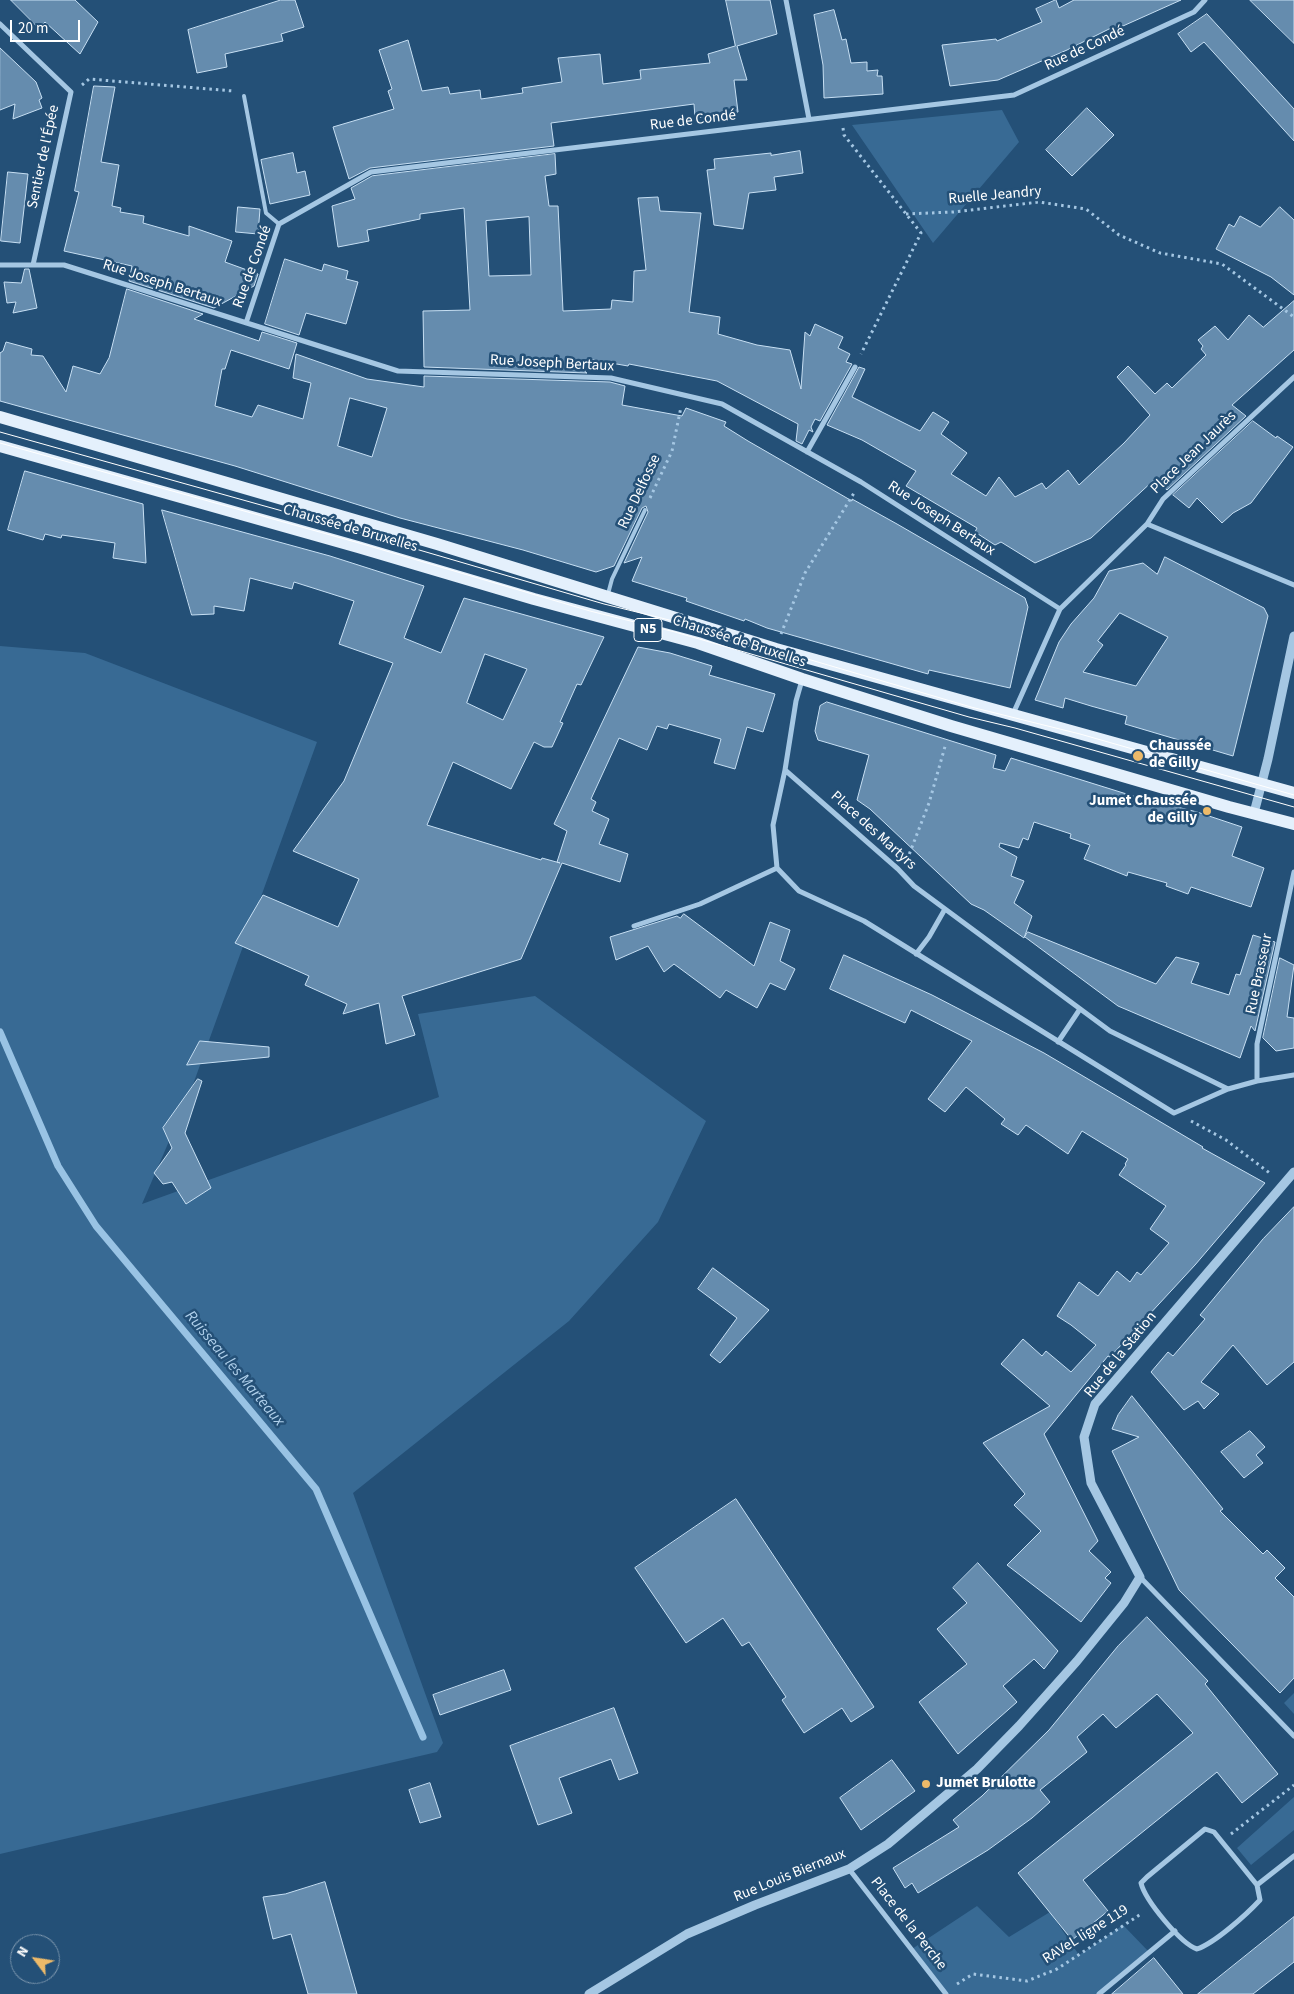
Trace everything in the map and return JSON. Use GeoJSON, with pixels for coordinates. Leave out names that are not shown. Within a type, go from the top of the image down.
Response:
{"type":"FeatureCollection","features":[{"type":"Feature","properties":{"kind":"main road","name":"Chaussée de Bruxelles"},"geometry":{"type":"LineString","coordinates":[[0,417],[428,541],[776,649],[1294,793]]}},
{"type":"Feature","properties":{"kind":"main road","name":"Chaussée de Bruxelles"},"geometry":{"type":"LineString","coordinates":[[0,446],[358,547],[534,599],[623,624],[675,636],[802,679],[952,726],[1294,824]]}},
{"type":"Feature","properties":{"kind":"street"},"geometry":{"type":"LineString","coordinates":[[786,0],[809,119]]}},
{"type":"Feature","properties":{"kind":"street","name":"Rue de Condé"},"geometry":{"type":"LineString","coordinates":[[246,323],[280,224],[371,172],[1014,95],[1194,12],[1205,0]]}},
{"type":"Feature","properties":{"kind":"street","name":"Sentier de l'Épée"},"geometry":{"type":"LineString","coordinates":[[0,24],[71,92],[33,265]]}},
{"type":"Feature","properties":{"kind":"street","name":"Rue Joseph Bertaux"},"geometry":{"type":"LineString","coordinates":[[0,265],[64,266],[398,372],[611,378],[722,404],[861,482],[1060,609]]}},
{"type":"Feature","properties":{"kind":"street"},"geometry":{"type":"LineString","coordinates":[[807,452],[855,367]]}},
{"type":"Feature","properties":{"kind":"street","name":"Place Jean Jaurès"},"geometry":{"type":"LineString","coordinates":[[1147,524],[1163,499],[1294,378]]}},
{"type":"Feature","properties":{"kind":"street"},"geometry":{"type":"LineString","coordinates":[[1013,714],[1060,609],[1147,524],[1294,585]]}},
{"type":"Feature","properties":{"kind":"street"},"geometry":{"type":"LineString","coordinates":[[1254,813],[1294,636]]}},
{"type":"Feature","properties":{"kind":"street"},"geometry":{"type":"LineString","coordinates":[[802,679],[796,701],[785,770],[773,825],[777,868],[799,891],[864,921],[1174,1113],[1228,1089],[1257,1081],[1294,1075]]}},
{"type":"Feature","properties":{"kind":"street","name":"Place des Martyrs"},"geometry":{"type":"LineString","coordinates":[[785,770],[898,869],[914,886],[1110,1031],[1228,1089]]}},
{"type":"Feature","properties":{"kind":"street"},"geometry":{"type":"LineString","coordinates":[[634,926],[700,904],[777,868]]}},
{"type":"Feature","properties":{"kind":"street","name":"Rue Brasseur"},"geometry":{"type":"LineString","coordinates":[[1257,1081],[1257,1044],[1294,872]]}},
{"type":"Feature","properties":{"kind":"street"},"geometry":{"type":"LineString","coordinates":[[916,954],[929,937],[945,909]]}},
{"type":"Feature","properties":{"kind":"street"},"geometry":{"type":"LineString","coordinates":[[1058,1042],[1080,1009]]}},
{"type":"Feature","properties":{"kind":"street","name":"Rue de la Station"},"geometry":{"type":"LineString","coordinates":[[1294,1172],[1096,1404],[1084,1437],[1091,1483],[1140,1577],[1294,1736]]}},
{"type":"Feature","properties":{"kind":"street","name":"Rue Louis Biernaux"},"geometry":{"type":"LineString","coordinates":[[589,1994],[687,1934],[755,1905],[850,1869],[888,1844],[977,1769],[1019,1726],[1077,1661],[1124,1603],[1140,1577]]}},
{"type":"Feature","properties":{"kind":"street"},"geometry":{"type":"LineString","coordinates":[[1205,1829],[1214,1832],[1257,1885],[1260,1900],[1227,1929],[1202,1947],[1197,1948],[1191,1947],[1153,1907],[1143,1889],[1142,1883],[1147,1876],[1205,1829]]}},
{"type":"Feature","properties":{"kind":"street"},"geometry":{"type":"LineString","coordinates":[[1257,1885],[1294,1856]]}},
{"type":"Feature","properties":{"kind":"street","name":"Place de la Perche"},"geometry":{"type":"LineString","coordinates":[[850,1869],[945,1993]]}},
{"type":"Feature","properties":{"kind":"street"},"geometry":{"type":"LineString","coordinates":[[1099,1994],[1175,1931]]}},
{"type":"Feature","properties":{"kind":"lane"},"geometry":{"type":"LineString","coordinates":[[244,96],[266,213],[280,224]]}},
{"type":"Feature","properties":{"kind":"lane","name":"Rue Delfosse"},"geometry":{"type":"LineString","coordinates":[[608,596],[612,578],[645,510]]}},
{"type":"Feature","properties":{"kind":"path"},"geometry":{"type":"LineString","coordinates":[[71,92],[89,79],[236,92],[244,96]]}},
{"type":"Feature","properties":{"kind":"path"},"geometry":{"type":"LineString","coordinates":[[840,116],[844,135],[921,233],[855,367]]}},
{"type":"Feature","properties":{"kind":"path","name":"Ruelle Jeandry"},"geometry":{"type":"LineString","coordinates":[[906,214],[953,212],[1039,202],[1086,209],[1119,235],[1160,253],[1222,264],[1294,317]]}},
{"type":"Feature","properties":{"kind":"path","name":"Rue Delfosse"},"geometry":{"type":"LineString","coordinates":[[645,510],[672,451],[683,395]]}},
{"type":"Feature","properties":{"kind":"path"},"geometry":{"type":"LineString","coordinates":[[776,649],[805,573],[861,482]]}},
{"type":"Feature","properties":{"kind":"path"},"geometry":{"type":"LineString","coordinates":[[898,869],[909,858],[952,726]]}},
{"type":"Feature","properties":{"kind":"path"},"geometry":{"type":"LineString","coordinates":[[1174,1113],[1226,1140],[1284,1184]]}},
{"type":"Feature","properties":{"kind":"path"},"geometry":{"type":"LineString","coordinates":[[1221,1841],[1294,1785]]}},
{"type":"Feature","properties":{"kind":"path","name":"RAVeL ligne 119"},"geometry":{"type":"LineString","coordinates":[[945,1993],[973,1974],[1027,1980],[1057,1969],[1153,1907]]}},
{"type":"Feature","properties":{"kind":"shaded area"},"geometry":{"type":"Polygon","coordinates":[[[1002,110],[1019,142],[933,243],[852,125],[1002,110]]]}},
{"type":"Feature","properties":{"kind":"shaded area"},"geometry":{"type":"Polygon","coordinates":[[[0,646],[85,653],[317,742],[191,1090],[142,1204],[439,1097],[418,1014],[535,996],[706,1121],[658,1222],[569,1321],[353,1493],[443,1743],[437,1752],[0,1854],[0,646]]]}},
{"type":"Feature","properties":{"kind":"shaded area"},"geometry":{"type":"Polygon","coordinates":[[[1294,1693],[1294,1714],[1284,1703],[1294,1693]]]}},
{"type":"Feature","properties":{"kind":"shaded area"},"geometry":{"type":"Polygon","coordinates":[[[1294,1797],[1294,1830],[1251,1865],[1237,1848],[1294,1797]]]}},
{"type":"Feature","properties":{"kind":"shaded area"},"geometry":{"type":"Polygon","coordinates":[[[977,1906],[1009,1937],[1050,1912],[1079,1955],[1123,1925],[1149,1952],[1101,1994],[946,1994],[912,1949],[977,1906]]]}},
{"type":"Feature","properties":{"kind":"building"},"geometry":{"type":"Polygon","coordinates":[[[11,0],[75,0],[98,22],[80,54],[45,22],[39,28],[11,0]]]}},
{"type":"Feature","properties":{"kind":"building"},"geometry":{"type":"Polygon","coordinates":[[[281,0],[295,0],[304,27],[281,34],[283,41],[225,54],[227,67],[197,73],[188,30],[281,0]]]}},
{"type":"Feature","properties":{"kind":"building"},"geometry":{"type":"Polygon","coordinates":[[[726,0],[770,0],[777,34],[737,46],[747,80],[734,80],[738,112],[695,118],[694,104],[551,123],[554,146],[370,168],[349,179],[333,127],[394,109],[388,91],[392,89],[379,50],[408,40],[422,91],[448,87],[450,94],[480,90],[481,99],[523,93],[522,88],[562,82],[558,58],[600,54],[603,84],[641,79],[640,70],[710,63],[708,54],[735,46],[726,0]]]}},
{"type":"Feature","properties":{"kind":"building"},"geometry":{"type":"Polygon","coordinates":[[[1056,0],[1059,8],[1074,0],[1181,0],[1114,30],[1113,27],[1067,50],[998,80],[950,86],[942,45],[996,39],[997,41],[1042,22],[1036,9],[1056,0]]]}},
{"type":"Feature","properties":{"kind":"building"},"geometry":{"type":"Polygon","coordinates":[[[1250,0],[1294,0],[1294,43],[1250,0]]]}},
{"type":"Feature","properties":{"kind":"building"},"geometry":{"type":"Polygon","coordinates":[[[834,10],[842,40],[846,39],[851,63],[867,62],[867,71],[878,70],[877,76],[882,76],[883,94],[824,98],[823,65],[814,15],[834,10]]]}},
{"type":"Feature","properties":{"kind":"building"},"geometry":{"type":"Polygon","coordinates":[[[1207,14],[1294,109],[1294,141],[1204,42],[1191,52],[1178,34],[1207,14]]]}},
{"type":"Feature","properties":{"kind":"building"},"geometry":{"type":"Polygon","coordinates":[[[0,48],[36,82],[42,98],[39,100],[42,108],[13,119],[15,104],[0,110],[0,48]]]}},
{"type":"Feature","properties":{"kind":"building"},"geometry":{"type":"Polygon","coordinates":[[[94,86],[115,87],[101,162],[119,165],[112,206],[121,208],[120,212],[144,216],[143,223],[189,236],[189,226],[232,241],[225,262],[258,274],[254,286],[214,308],[129,281],[132,266],[64,251],[79,192],[75,191],[94,86]]]}},
{"type":"Feature","properties":{"kind":"building"},"geometry":{"type":"Polygon","coordinates":[[[1087,108],[1114,135],[1072,176],[1046,150],[1087,108]]]}},
{"type":"Feature","properties":{"kind":"building"},"geometry":{"type":"Polygon","coordinates":[[[800,151],[803,173],[774,177],[776,190],[749,193],[743,229],[714,225],[707,170],[715,169],[714,159],[800,151]]]}},
{"type":"Feature","properties":{"kind":"building"},"geometry":{"type":"Polygon","coordinates":[[[293,153],[297,173],[305,171],[310,195],[270,204],[261,160],[293,153]]]}},
{"type":"Feature","properties":{"kind":"building"},"geometry":{"type":"Polygon","coordinates":[[[555,154],[556,174],[545,176],[549,206],[558,206],[563,311],[611,309],[612,300],[633,302],[634,271],[646,270],[638,198],[658,197],[660,211],[701,213],[689,312],[720,317],[718,334],[757,345],[790,350],[801,389],[805,332],[810,336],[815,324],[843,337],[838,348],[850,354],[846,362],[852,364],[820,421],[815,419],[811,427],[813,432],[809,430],[802,444],[796,441],[798,424],[717,381],[629,364],[628,366],[588,359],[585,372],[587,373],[424,367],[423,311],[470,310],[464,208],[420,214],[420,219],[367,230],[369,241],[338,247],[332,206],[355,199],[351,188],[372,176],[555,154]],[[529,217],[486,221],[489,276],[531,275],[529,217]]]}},
{"type":"Feature","properties":{"kind":"building"},"geometry":{"type":"Polygon","coordinates":[[[8,172],[28,174],[20,243],[1,241],[8,172]]]}},
{"type":"Feature","properties":{"kind":"building"},"geometry":{"type":"Polygon","coordinates":[[[238,207],[260,209],[258,234],[236,232],[238,207]]]}},
{"type":"Feature","properties":{"kind":"building"},"geometry":{"type":"Polygon","coordinates":[[[1280,207],[1294,220],[1294,295],[1271,277],[1216,249],[1229,224],[1234,227],[1240,216],[1260,227],[1280,207]]]}},
{"type":"Feature","properties":{"kind":"building"},"geometry":{"type":"Polygon","coordinates":[[[285,259],[322,271],[324,264],[348,271],[346,279],[358,282],[346,324],[306,313],[299,335],[265,324],[285,259]]]}},
{"type":"Feature","properties":{"kind":"building"},"geometry":{"type":"Polygon","coordinates":[[[25,269],[29,269],[37,308],[13,313],[16,302],[7,303],[4,282],[21,283],[25,269]]]}},
{"type":"Feature","properties":{"kind":"building"},"geometry":{"type":"Polygon","coordinates":[[[127,289],[203,314],[194,319],[259,341],[262,332],[297,343],[289,369],[231,350],[225,369],[222,369],[215,406],[252,417],[258,405],[303,419],[311,383],[293,378],[296,354],[367,379],[424,387],[424,376],[610,382],[625,386],[622,405],[682,416],[686,408],[726,422],[724,426],[748,441],[1025,598],[1028,607],[1010,688],[929,670],[928,674],[767,628],[745,619],[744,621],[686,601],[687,598],[632,581],[642,557],[624,563],[648,512],[646,506],[642,508],[614,566],[596,572],[523,550],[400,518],[235,466],[0,401],[0,353],[3,351],[6,342],[32,349],[31,355],[43,356],[66,392],[73,366],[100,374],[109,358],[127,289]],[[350,398],[338,446],[372,457],[387,408],[350,398]]]}},
{"type":"Feature","properties":{"kind":"building"},"geometry":{"type":"Polygon","coordinates":[[[1294,301],[1294,350],[1232,405],[1246,416],[1167,490],[1155,479],[1091,538],[1035,563],[1001,542],[995,545],[975,532],[977,528],[906,486],[916,471],[862,440],[827,425],[859,367],[865,369],[852,397],[920,431],[933,412],[949,422],[941,434],[967,453],[951,474],[986,496],[999,477],[1015,497],[1042,483],[1046,489],[1068,470],[1079,485],[1124,443],[1150,415],[1117,377],[1128,366],[1155,394],[1167,383],[1172,388],[1206,355],[1201,349],[1203,346],[1198,340],[1215,326],[1228,340],[1249,315],[1263,327],[1294,301]]]}},
{"type":"Feature","properties":{"kind":"building"},"geometry":{"type":"Polygon","coordinates":[[[1253,421],[1276,438],[1277,436],[1293,447],[1251,503],[1233,513],[1222,523],[1197,498],[1189,508],[1173,495],[1253,421]]]}},
{"type":"Feature","properties":{"kind":"building"},"geometry":{"type":"Polygon","coordinates":[[[25,471],[143,504],[146,563],[113,558],[115,543],[62,535],[61,538],[45,534],[43,540],[8,530],[25,471]]]}},
{"type":"Feature","properties":{"kind":"building"},"geometry":{"type":"Polygon","coordinates":[[[162,510],[330,556],[424,586],[404,638],[441,653],[464,598],[604,637],[581,685],[577,684],[560,722],[563,723],[552,747],[544,747],[534,742],[511,789],[453,762],[427,825],[541,860],[542,858],[560,863],[557,862],[567,831],[554,824],[638,647],[670,653],[712,666],[709,675],[775,694],[763,732],[747,727],[735,769],[714,763],[721,739],[669,724],[667,729],[657,726],[647,750],[619,738],[591,799],[596,802],[592,811],[609,819],[599,844],[628,854],[620,882],[562,863],[521,959],[402,996],[415,1035],[386,1044],[379,1003],[343,1014],[347,1004],[305,985],[309,976],[235,943],[263,895],[338,927],[359,879],[293,851],[344,781],[393,663],[339,644],[354,601],[294,582],[292,589],[250,578],[244,611],[214,606],[214,614],[192,615],[162,510]],[[485,654],[467,703],[503,720],[527,669],[485,654]]]}},
{"type":"Feature","properties":{"kind":"building"},"geometry":{"type":"Polygon","coordinates":[[[1165,557],[1264,608],[1268,616],[1233,756],[1125,724],[1127,716],[1065,698],[1063,708],[1035,700],[1059,642],[1071,624],[1094,598],[1109,571],[1143,563],[1157,574],[1165,557]],[[1120,613],[1098,641],[1103,645],[1083,672],[1136,686],[1168,637],[1120,613]]]}},
{"type":"Feature","properties":{"kind":"building"},"geometry":{"type":"Polygon","coordinates":[[[827,702],[996,755],[993,768],[1005,771],[1011,758],[1242,827],[1232,856],[1264,868],[1251,907],[1191,887],[1188,894],[1166,886],[1167,883],[1128,872],[1127,876],[1084,859],[1090,845],[1070,838],[1071,834],[1034,822],[1028,840],[1023,838],[1019,848],[1000,843],[999,847],[1017,857],[1011,876],[1024,881],[1014,903],[1032,916],[1024,938],[984,910],[971,904],[870,809],[857,800],[869,755],[818,740],[815,731],[820,706],[827,702]]]}},
{"type":"Feature","properties":{"kind":"building"},"geometry":{"type":"Polygon","coordinates":[[[684,914],[754,966],[770,922],[790,930],[780,961],[795,969],[785,990],[770,983],[757,1008],[726,990],[720,998],[674,964],[664,972],[648,946],[616,960],[610,937],[677,916],[680,918],[684,914]]]}},
{"type":"Feature","properties":{"kind":"building"},"geometry":{"type":"Polygon","coordinates":[[[1028,932],[1156,984],[1176,957],[1199,963],[1191,983],[1229,995],[1236,974],[1240,975],[1253,935],[1275,942],[1255,1031],[1251,1026],[1240,1058],[1118,1006],[1025,937],[1028,932]]]}},
{"type":"Feature","properties":{"kind":"building"},"geometry":{"type":"Polygon","coordinates":[[[844,955],[932,995],[1044,1053],[1202,1148],[1265,1183],[1195,1265],[1110,1357],[1108,1356],[1044,1434],[1098,1541],[1089,1551],[1111,1572],[1105,1578],[1111,1583],[1081,1622],[1007,1565],[1041,1531],[1014,1505],[1025,1494],[983,1443],[1050,1406],[1001,1364],[1023,1339],[1042,1356],[1046,1351],[1071,1372],[1096,1345],[1057,1316],[1079,1282],[1098,1296],[1117,1271],[1130,1282],[1137,1272],[1141,1275],[1169,1243],[1150,1229],[1166,1206],[1119,1175],[1128,1159],[1082,1131],[1068,1154],[1026,1125],[1018,1135],[1001,1124],[1005,1119],[966,1087],[945,1112],[928,1099],[972,1041],[911,1010],[905,1023],[830,989],[844,955]]]}},
{"type":"Feature","properties":{"kind":"building"},"geometry":{"type":"Polygon","coordinates":[[[1280,958],[1294,965],[1287,1017],[1294,1018],[1294,1048],[1276,1051],[1263,1038],[1280,958]]]}},
{"type":"Feature","properties":{"kind":"building"},"geometry":{"type":"Polygon","coordinates":[[[200,1041],[269,1047],[269,1057],[187,1065],[200,1041]]]}},
{"type":"Feature","properties":{"kind":"building"},"geometry":{"type":"Polygon","coordinates":[[[198,1079],[202,1081],[185,1133],[211,1188],[186,1204],[172,1182],[163,1184],[154,1173],[172,1148],[163,1128],[198,1079]]]}},
{"type":"Feature","properties":{"kind":"building"},"geometry":{"type":"Polygon","coordinates":[[[1294,1207],[1294,1362],[1267,1385],[1233,1345],[1201,1382],[1219,1394],[1204,1409],[1198,1401],[1184,1410],[1151,1372],[1168,1352],[1173,1356],[1205,1319],[1200,1315],[1263,1239],[1294,1207]]]}},
{"type":"Feature","properties":{"kind":"building"},"geometry":{"type":"Polygon","coordinates":[[[713,1268],[769,1310],[720,1363],[710,1355],[737,1318],[698,1289],[713,1268]]]}},
{"type":"Feature","properties":{"kind":"building"},"geometry":{"type":"Polygon","coordinates":[[[1132,1396],[1223,1509],[1220,1511],[1263,1554],[1267,1550],[1285,1568],[1275,1578],[1294,1597],[1294,1678],[1280,1693],[1179,1590],[1112,1451],[1139,1437],[1112,1429],[1118,1415],[1132,1396]]]}},
{"type":"Feature","properties":{"kind":"building"},"geometry":{"type":"Polygon","coordinates":[[[1250,1431],[1265,1447],[1256,1455],[1263,1463],[1244,1478],[1221,1452],[1250,1431]]]}},
{"type":"Feature","properties":{"kind":"building"},"geometry":{"type":"Polygon","coordinates":[[[736,1499],[874,1707],[851,1722],[842,1708],[804,1733],[782,1700],[786,1697],[749,1642],[742,1646],[723,1618],[686,1643],[635,1568],[736,1499]]]}},
{"type":"Feature","properties":{"kind":"building"},"geometry":{"type":"Polygon","coordinates":[[[978,1563],[1058,1651],[1044,1669],[1034,1659],[1003,1686],[1017,1702],[958,1754],[919,1702],[967,1664],[937,1629],[967,1603],[953,1588],[978,1563]]]}},
{"type":"Feature","properties":{"kind":"building"},"geometry":{"type":"Polygon","coordinates":[[[1147,1617],[1208,1681],[1205,1684],[1278,1774],[1242,1803],[1217,1772],[1083,1880],[1108,1911],[1072,1940],[1018,1873],[1193,1733],[1157,1694],[1116,1728],[1103,1714],[1077,1737],[1087,1752],[1040,1790],[1050,1802],[1032,1818],[988,1850],[918,1893],[912,1883],[905,1888],[893,1868],[959,1827],[953,1820],[982,1796],[1049,1730],[1118,1646],[1147,1617]]]}},
{"type":"Feature","properties":{"kind":"building"},"geometry":{"type":"Polygon","coordinates":[[[504,1670],[511,1690],[440,1715],[433,1695],[504,1670]]]}},
{"type":"Feature","properties":{"kind":"building"},"geometry":{"type":"Polygon","coordinates":[[[614,1708],[638,1773],[619,1780],[611,1759],[559,1778],[572,1813],[538,1825],[510,1746],[614,1708]]]}},
{"type":"Feature","properties":{"kind":"building"},"geometry":{"type":"Polygon","coordinates":[[[892,1760],[915,1791],[861,1830],[840,1798],[892,1760]]]}},
{"type":"Feature","properties":{"kind":"building"},"geometry":{"type":"Polygon","coordinates":[[[430,1783],[441,1817],[420,1823],[409,1790],[430,1783]]]}},
{"type":"Feature","properties":{"kind":"building"},"geometry":{"type":"Polygon","coordinates":[[[325,1882],[357,1994],[308,1994],[291,1934],[273,1939],[263,1897],[285,1894],[325,1882]]]}},
{"type":"Feature","properties":{"kind":"building"},"geometry":{"type":"Polygon","coordinates":[[[1294,1917],[1294,1962],[1253,1994],[1198,1994],[1294,1917]]]}},
{"type":"Feature","properties":{"kind":"building"},"geometry":{"type":"Polygon","coordinates":[[[1154,1958],[1183,1994],[1112,1994],[1154,1958]]]}},
{"type":"Feature","properties":{"kind":"waterway","name":"Ruisseau les Marteaux"},"geometry":{"type":"LineString","coordinates":[[0,1032],[58,1166],[96,1226],[316,1489],[423,1737]]}},
{"type":"Feature","properties":{"kind":"tram line"},"geometry":{"type":"LineString","coordinates":[[0,432],[361,533],[604,604],[702,628],[971,707],[1080,734],[1294,795]]}},
{"type":"Feature","properties":{"kind":"tram line"},"geometry":{"type":"LineString","coordinates":[[0,443],[359,543],[590,611],[675,632],[969,717],[1015,728],[1294,807]]}},
{"type":"Feature","properties":{"kind":"place","name":"Chaussée de Gilly"},"geometry":{"type":"Point","coordinates":[1138,756]}},
{"type":"Feature","properties":{"kind":"place","name":"Jumet Chaussée de Gilly"},"geometry":{"type":"Point","coordinates":[1207,811]}},
{"type":"Feature","properties":{"kind":"place","name":"Jumet Brulotte"},"geometry":{"type":"Point","coordinates":[926,1784]}}]}
